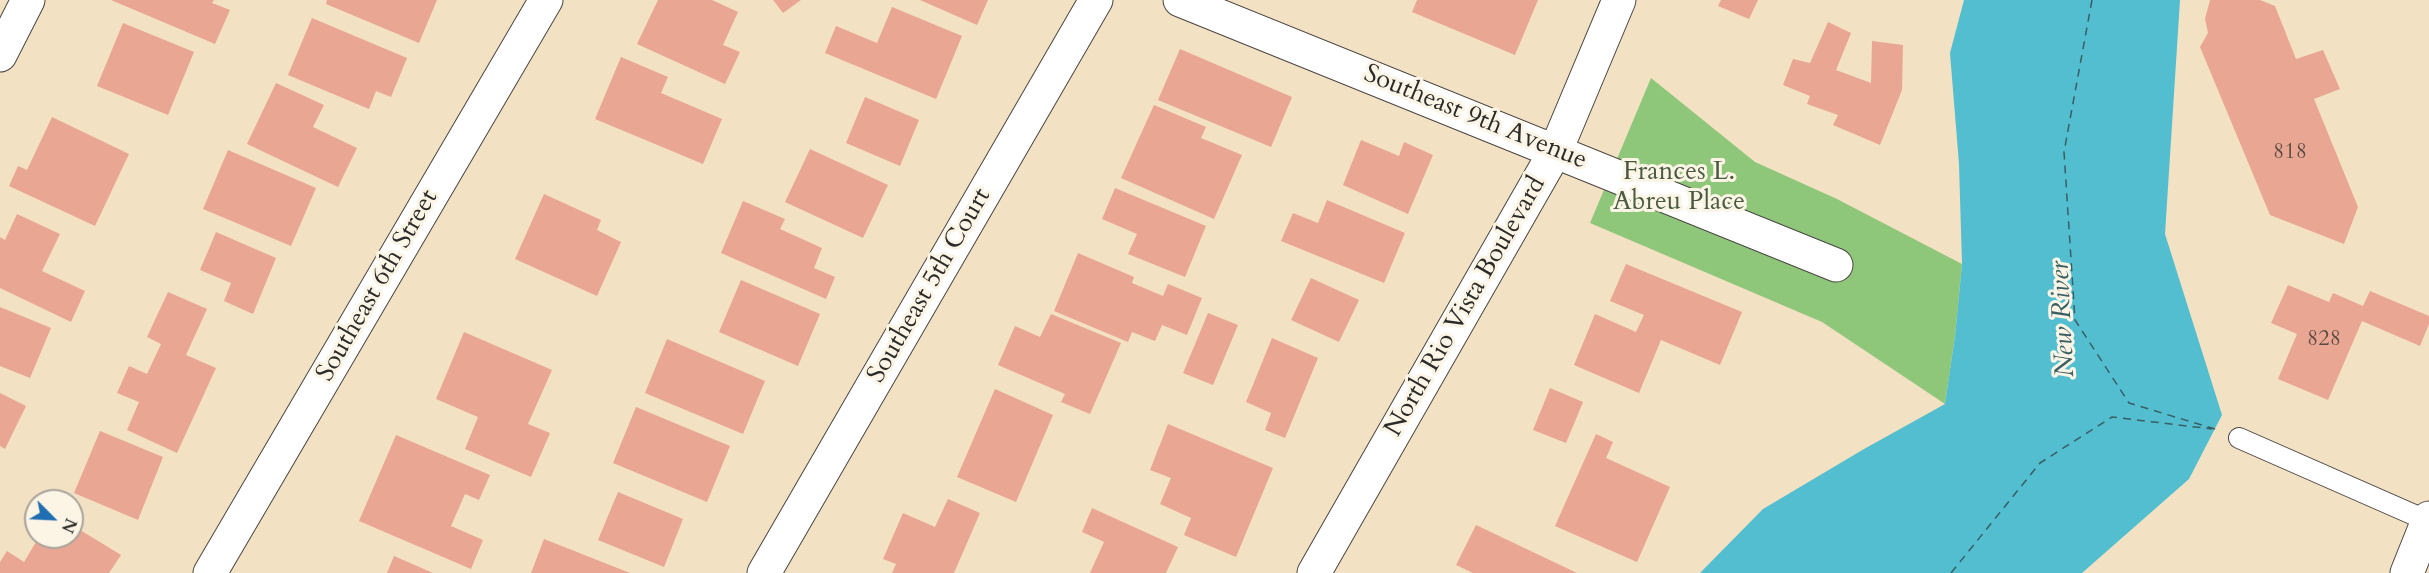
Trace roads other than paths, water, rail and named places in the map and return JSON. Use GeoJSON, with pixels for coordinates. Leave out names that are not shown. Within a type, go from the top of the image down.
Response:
{"type":"FeatureCollection","features":[{"type":"Feature","properties":{"kind":"street"},"geometry":{"type":"LineString","coordinates":[[0,55],[28,0]]}},
{"type":"Feature","properties":{"kind":"street","name":"Southeast 6th Street"},"geometry":{"type":"LineString","coordinates":[[210,573],[546,0]]}},
{"type":"Feature","properties":{"kind":"street","name":"Southeast 5th Court"},"geometry":{"type":"LineString","coordinates":[[764,573],[1096,0]]}},
{"type":"Feature","properties":{"kind":"street","name":"Southeast 9th Avenue"},"geometry":{"type":"LineString","coordinates":[[1180,0],[1836,265]]}},
{"type":"Feature","properties":{"kind":"street","name":"North Rio Vista Boulevard"},"geometry":{"type":"LineString","coordinates":[[1314,573],[1556,150],[1619,0]]}},
{"type":"Feature","properties":{"kind":"street"},"geometry":{"type":"LineString","coordinates":[[2407,573],[2429,520]]}},
{"type":"Feature","properties":{"kind":"lane"},"geometry":{"type":"LineString","coordinates":[[2239,438],[2429,520]]}},
{"type":"Feature","properties":{"kind":"water","name":"New River"},"geometry":{"type":"Polygon","coordinates":[[[1964,0],[2180,0],[2165,234],[2222,415],[2189,479],[2082,573],[1700,573],[1763,509],[1945,404],[1962,264],[1959,164],[1950,53],[1964,0]]]}},
{"type":"Feature","properties":{"kind":"park label","name":"Frances L. Abreu Place"},"geometry":{"type":"Point","coordinates":[1679,188]}}]}
